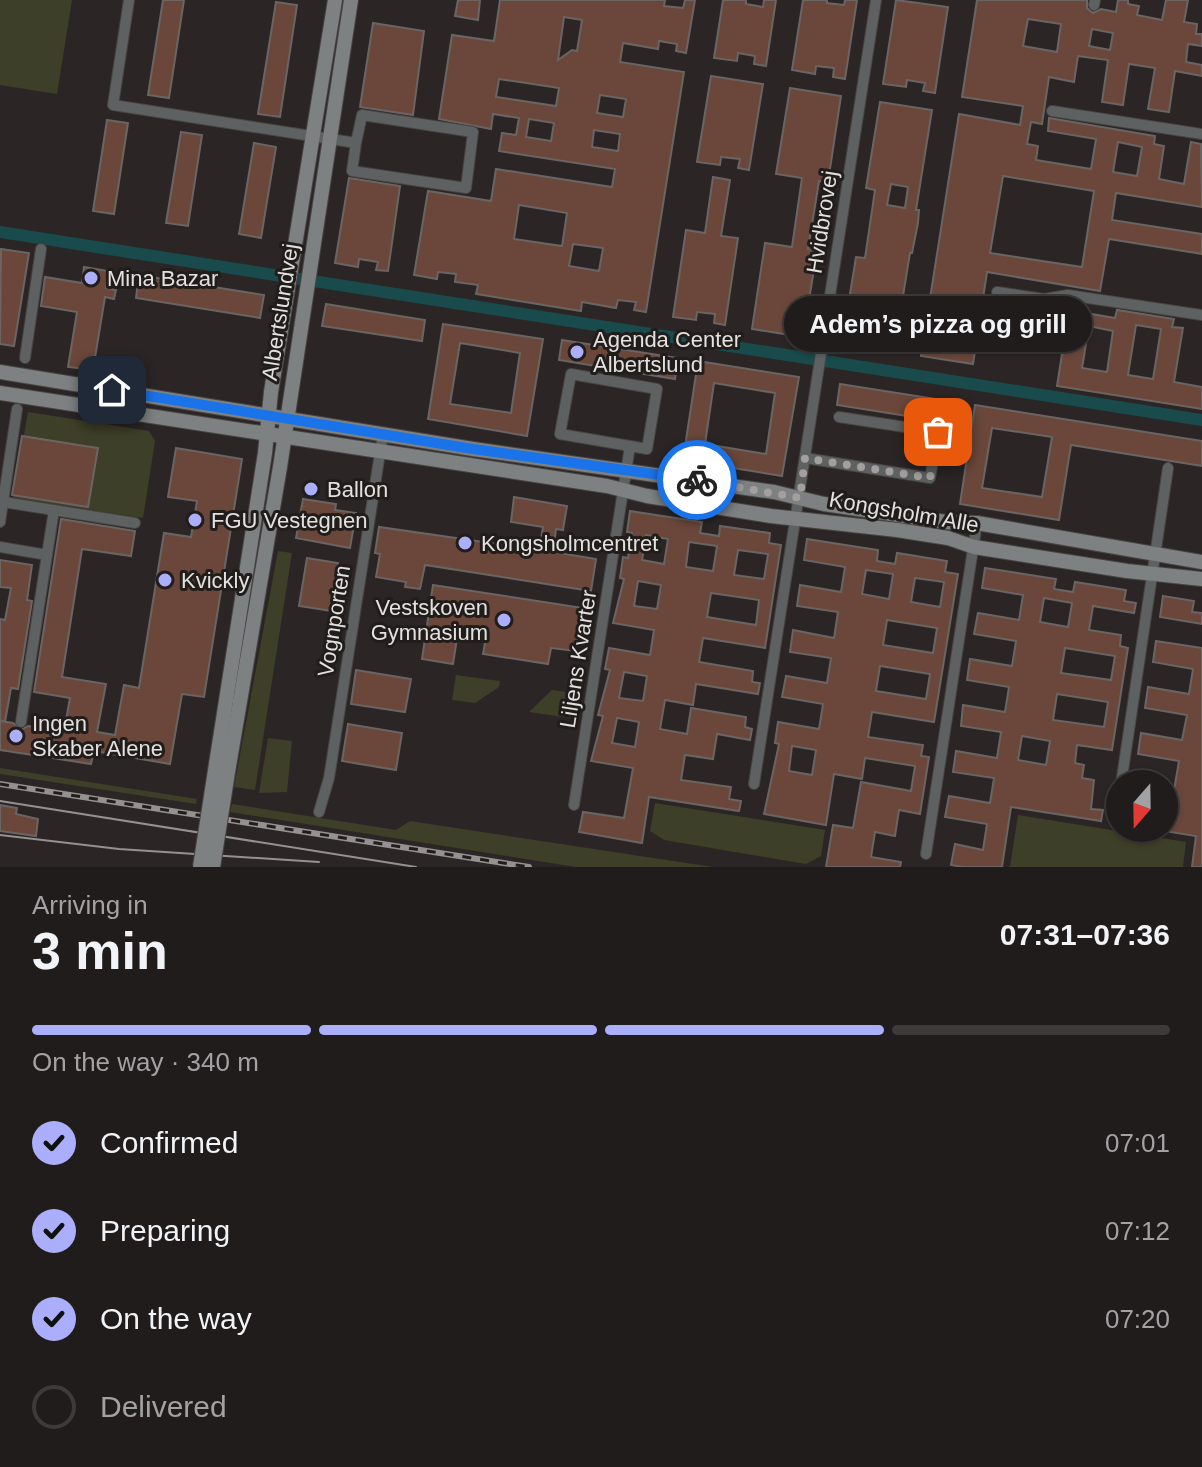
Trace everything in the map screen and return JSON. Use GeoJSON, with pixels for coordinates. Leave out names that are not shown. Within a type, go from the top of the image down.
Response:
{"type":"FeatureCollection","features":[{"type":"Feature","properties":{"kind":"street"},"geometry":{"type":"LineString","coordinates":[[129,0],[113,105],[356,143]]}},
{"type":"Feature","properties":{"kind":"street","name":"Albertslundvej"},"geometry":{"type":"LineString","coordinates":[[322,138],[335,0]]}},
{"type":"Feature","properties":{"kind":"street","name":"Albertslundvej"},"geometry":{"type":"LineString","coordinates":[[200,867],[284,437],[303,304],[300,271],[322,138],[351,0]]}},
{"type":"Feature","properties":{"kind":"street","name":"Hvidbrovej"},"geometry":{"type":"LineString","coordinates":[[754,784],[876,0]]}},
{"type":"Feature","properties":{"kind":"street"},"geometry":{"type":"LineString","coordinates":[[1052,111],[1202,134]]}},
{"type":"Feature","properties":{"kind":"street"},"geometry":{"type":"LineString","coordinates":[[362,115],[473,132],[466,188],[352,171],[356,143],[362,115]]}},
{"type":"Feature","properties":{"kind":"street"},"geometry":{"type":"LineString","coordinates":[[25,358],[41,249]]}},
{"type":"Feature","properties":{"kind":"street","name":"Albertslundvej"},"geometry":{"type":"LineString","coordinates":[[213,867],[222,765],[285,301],[300,271]]}},
{"type":"Feature","properties":{"kind":"street"},"geometry":{"type":"LineString","coordinates":[[997,292],[1044,299],[1068,295],[1202,315]]}},
{"type":"Feature","properties":{"kind":"street","name":"Kongsholm Alle"},"geometry":{"type":"LineString","coordinates":[[0,372],[946,522],[977,523],[1202,562]]}},
{"type":"Feature","properties":{"kind":"street"},"geometry":{"type":"LineString","coordinates":[[571,374],[657,389],[647,449],[630,446],[560,434],[571,374]]}},
{"type":"Feature","properties":{"kind":"street","name":"Kongsholm Alle"},"geometry":{"type":"LineString","coordinates":[[0,393],[796,518],[948,538],[974,547],[1202,579]]}},
{"type":"Feature","properties":{"kind":"street"},"geometry":{"type":"LineString","coordinates":[[0,522],[17,409]]}},
{"type":"Feature","properties":{"kind":"street"},"geometry":{"type":"LineString","coordinates":[[805,458],[930,478],[938,432],[839,417]]}},
{"type":"Feature","properties":{"kind":"street","name":"Vognporten"},"geometry":{"type":"LineString","coordinates":[[319,812],[329,778],[383,434]]}},
{"type":"Feature","properties":{"kind":"street","name":"Liljens Kvarter"},"geometry":{"type":"LineString","coordinates":[[574,805],[630,446]]}},
{"type":"Feature","properties":{"kind":"street"},"geometry":{"type":"LineString","coordinates":[[1123,770],[1168,468]]}},
{"type":"Feature","properties":{"kind":"street"},"geometry":{"type":"LineString","coordinates":[[3,502],[135,523]]}},
{"type":"Feature","properties":{"kind":"street"},"geometry":{"type":"LineString","coordinates":[[21,722],[54,510]]}},
{"type":"Feature","properties":{"kind":"street"},"geometry":{"type":"LineString","coordinates":[[926,854],[977,523]]}},
{"type":"Feature","properties":{"kind":"street"},"geometry":{"type":"LineString","coordinates":[[0,547],[47,555]]}},
{"type":"Feature","properties":{"kind":"green space"},"geometry":{"type":"Polygon","coordinates":[[[0,0],[72,0],[57,94],[0,85],[0,0]]]}},
{"type":"Feature","properties":{"kind":"green space"},"geometry":{"type":"Polygon","coordinates":[[[28,412],[149,431],[155,441],[143,518],[13,498],[28,412]]]}},
{"type":"Feature","properties":{"kind":"green space"},"geometry":{"type":"Polygon","coordinates":[[[278,551],[292,553],[255,790],[234,787],[278,551]]]}},
{"type":"Feature","properties":{"kind":"green space"},"geometry":{"type":"Polygon","coordinates":[[[456,675],[500,681],[499,687],[475,703],[452,700],[456,675]]]}},
{"type":"Feature","properties":{"kind":"green space"},"geometry":{"type":"Polygon","coordinates":[[[552,690],[575,693],[571,718],[529,712],[552,690]]]}},
{"type":"Feature","properties":{"kind":"green space"},"geometry":{"type":"Polygon","coordinates":[[[268,738],[292,741],[287,792],[259,793],[268,738]]]}},
{"type":"Feature","properties":{"kind":"green space"},"geometry":{"type":"Polygon","coordinates":[[[0,768],[197,799],[196,804],[0,774],[0,768]]]}},
{"type":"Feature","properties":{"kind":"green space"},"geometry":{"type":"Polygon","coordinates":[[[655,803],[825,830],[821,856],[806,864],[664,840],[650,831],[655,803]]]}},
{"type":"Feature","properties":{"kind":"green space"},"geometry":{"type":"Polygon","coordinates":[[[232,804],[396,830],[410,821],[713,867],[576,867],[230,812],[232,804]]]}},
{"type":"Feature","properties":{"kind":"green space"},"geometry":{"type":"Polygon","coordinates":[[[1018,815],[1106,829],[1106,842],[1186,842],[1183,867],[1010,867],[1018,815]]]}},
{"type":"Feature","properties":{"kind":"building"},"geometry":{"type":"Polygon","coordinates":[[[163,0],[184,0],[169,98],[148,95],[163,0]]]}},
{"type":"Feature","properties":{"kind":"building"},"geometry":{"type":"Polygon","coordinates":[[[458,0],[480,0],[478,20],[455,16],[458,0]]]}},
{"type":"Feature","properties":{"kind":"building"},"geometry":{"type":"Polygon","coordinates":[[[500,0],[665,0],[664,6],[683,8],[685,0],[695,0],[686,53],[676,51],[677,44],[659,41],[658,49],[623,43],[620,62],[684,72],[646,312],[634,310],[636,302],[618,300],[616,308],[582,302],[581,311],[476,294],[478,285],[455,282],[456,274],[438,272],[437,279],[414,275],[428,191],[491,201],[496,169],[612,187],[615,169],[499,151],[502,133],[516,135],[519,118],[493,114],[491,129],[439,119],[452,35],[494,41],[500,0]],[[564,17],[558,60],[572,50],[577,51],[582,20],[564,17]],[[499,79],[496,97],[556,106],[559,88],[499,79]],[[600,95],[597,113],[623,117],[626,99],[600,95]],[[529,119],[526,137],[551,141],[554,123],[529,119]],[[594,130],[592,147],[618,151],[620,134],[594,130]],[[519,205],[514,239],[562,246],[567,213],[519,205]],[[573,244],[569,266],[599,271],[603,248],[573,244]]]}},
{"type":"Feature","properties":{"kind":"building"},"geometry":{"type":"Polygon","coordinates":[[[723,0],[746,0],[746,4],[763,7],[764,0],[776,0],[766,66],[754,64],[755,56],[738,53],[737,61],[714,58],[723,0]]]}},
{"type":"Feature","properties":{"kind":"building"},"geometry":{"type":"Polygon","coordinates":[[[803,0],[827,0],[827,3],[844,5],[845,0],[857,0],[845,79],[833,77],[834,68],[816,66],[815,74],[792,70],[803,0]]]}},
{"type":"Feature","properties":{"kind":"building"},"geometry":{"type":"Polygon","coordinates":[[[896,0],[948,7],[935,93],[923,91],[925,83],[907,80],[906,87],[883,84],[896,0]]]}},
{"type":"Feature","properties":{"kind":"building"},"geometry":{"type":"Polygon","coordinates":[[[977,0],[1087,0],[1087,8],[1093,13],[1101,9],[1116,12],[1118,0],[1128,0],[1128,4],[1139,6],[1137,15],[1162,20],[1166,0],[1188,0],[1184,22],[1197,24],[1196,34],[1202,34],[1202,46],[1188,44],[1186,62],[1202,65],[1202,76],[1175,71],[1169,112],[1148,109],[1155,68],[1129,64],[1123,105],[1102,102],[1108,60],[1078,56],[1074,82],[1049,77],[1042,124],[1031,122],[1027,144],[1038,146],[1036,160],[1091,169],[1096,139],[1048,131],[1049,118],[1155,136],[1154,144],[1164,146],[1159,179],[1184,184],[1191,142],[1201,144],[1202,207],[1116,193],[1112,220],[1202,234],[1202,254],[1109,239],[1100,291],[987,272],[973,364],[921,356],[959,114],[1020,125],[1023,106],[962,97],[977,0]],[[1028,19],[1023,46],[1057,52],[1061,24],[1028,19]],[[1092,29],[1089,46],[1110,50],[1113,33],[1092,29]],[[1118,142],[1113,172],[1137,176],[1142,147],[1118,142]],[[1003,176],[990,253],[1082,267],[1094,191],[1003,176]]]}},
{"type":"Feature","properties":{"kind":"building"},"geometry":{"type":"Polygon","coordinates":[[[276,2],[297,5],[280,117],[258,114],[276,2]]]}},
{"type":"Feature","properties":{"kind":"building"},"geometry":{"type":"Polygon","coordinates":[[[373,23],[424,31],[413,115],[360,107],[373,23]]]}},
{"type":"Feature","properties":{"kind":"building"},"geometry":{"type":"Polygon","coordinates":[[[711,76],[763,84],[749,170],[738,168],[740,159],[721,157],[720,165],[697,162],[711,76]]]}},
{"type":"Feature","properties":{"kind":"building"},"geometry":{"type":"Polygon","coordinates":[[[790,88],[841,96],[828,182],[819,181],[808,249],[817,251],[803,337],[752,329],[765,243],[792,247],[802,178],[776,174],[790,88]]]}},
{"type":"Feature","properties":{"kind":"building"},"geometry":{"type":"Polygon","coordinates":[[[880,102],[932,110],[916,210],[919,210],[918,223],[894,351],[882,350],[884,342],[866,339],[865,347],[842,343],[856,257],[865,258],[875,190],[866,188],[880,102]],[[891,184],[887,205],[905,208],[908,187],[891,184]]]}},
{"type":"Feature","properties":{"kind":"building"},"geometry":{"type":"Polygon","coordinates":[[[107,120],[128,123],[114,214],[93,211],[107,120]]]}},
{"type":"Feature","properties":{"kind":"building"},"geometry":{"type":"Polygon","coordinates":[[[181,132],[202,135],[188,226],[166,223],[181,132]]]}},
{"type":"Feature","properties":{"kind":"building"},"geometry":{"type":"Polygon","coordinates":[[[254,143],[276,147],[261,238],[239,234],[254,143]]]}},
{"type":"Feature","properties":{"kind":"building"},"geometry":{"type":"Polygon","coordinates":[[[713,177],[730,180],[721,236],[738,238],[725,325],[714,323],[715,314],[697,312],[696,320],[673,317],[686,230],[705,233],[713,177]]]}},
{"type":"Feature","properties":{"kind":"building"},"geometry":{"type":"Polygon","coordinates":[[[349,178],[400,186],[388,271],[376,270],[378,262],[359,259],[358,267],[335,263],[349,178]]]}},
{"type":"Feature","properties":{"kind":"building"},"geometry":{"type":"Polygon","coordinates":[[[1,249],[29,253],[14,346],[0,344],[1,249]]]}},
{"type":"Feature","properties":{"kind":"building"},"geometry":{"type":"Polygon","coordinates":[[[84,267],[108,271],[106,288],[116,290],[114,299],[105,297],[93,370],[68,367],[77,312],[41,306],[45,277],[82,283],[84,267]]]}},
{"type":"Feature","properties":{"kind":"building"},"geometry":{"type":"Polygon","coordinates":[[[139,275],[264,295],[260,318],[136,298],[139,275]]]}},
{"type":"Feature","properties":{"kind":"building"},"geometry":{"type":"Polygon","coordinates":[[[1070,303],[1081,305],[1080,312],[1115,318],[1117,310],[1174,319],[1172,327],[1183,328],[1174,382],[1202,387],[1202,409],[1057,386],[1070,303]],[[1136,325],[1128,375],[1153,379],[1161,329],[1136,325]],[[1089,326],[1082,368],[1107,372],[1113,331],[1089,326]]]}},
{"type":"Feature","properties":{"kind":"building"},"geometry":{"type":"Polygon","coordinates":[[[326,304],[425,320],[422,341],[322,326],[326,304]]]}},
{"type":"Feature","properties":{"kind":"building"},"geometry":{"type":"Polygon","coordinates":[[[443,324],[543,339],[527,436],[428,419],[443,324]],[[460,343],[450,404],[511,413],[520,353],[460,343]]]}},
{"type":"Feature","properties":{"kind":"building"},"geometry":{"type":"Polygon","coordinates":[[[562,340],[678,358],[675,379],[559,360],[562,340]]]}},
{"type":"Feature","properties":{"kind":"building"},"geometry":{"type":"Polygon","coordinates":[[[698,361],[799,377],[782,476],[683,460],[698,361]],[[714,383],[705,444],[766,454],[775,393],[714,383]]]}},
{"type":"Feature","properties":{"kind":"building"},"geometry":{"type":"Polygon","coordinates":[[[840,384],[955,402],[952,423],[837,405],[840,384]]]}},
{"type":"Feature","properties":{"kind":"building"},"geometry":{"type":"Polygon","coordinates":[[[975,405],[1202,441],[1202,466],[1071,445],[1059,520],[960,504],[975,405]],[[992,428],[982,488],[1042,497],[1052,437],[992,428]]]}},
{"type":"Feature","properties":{"kind":"building"},"geometry":{"type":"Polygon","coordinates":[[[22,436],[98,448],[88,507],[12,495],[22,436]]]}},
{"type":"Feature","properties":{"kind":"building"},"geometry":{"type":"Polygon","coordinates":[[[176,448],[242,459],[204,697],[182,694],[170,764],[94,751],[91,764],[0,750],[0,619],[5,620],[11,588],[0,587],[0,560],[32,565],[27,600],[32,601],[18,689],[11,688],[5,722],[13,723],[21,730],[28,726],[64,731],[70,698],[34,692],[61,519],[135,531],[131,556],[82,549],[62,677],[106,684],[97,732],[115,735],[124,685],[139,688],[164,533],[191,537],[197,501],[168,497],[176,448]]]}},
{"type":"Feature","properties":{"kind":"building","name":"Kongsholmcentret"},"geometry":{"type":"Polygon","coordinates":[[[514,497],[567,506],[563,530],[556,529],[553,552],[596,559],[591,591],[425,565],[420,589],[405,587],[406,582],[376,577],[380,554],[375,553],[379,527],[539,550],[543,527],[511,522],[514,497]]]}},
{"type":"Feature","properties":{"kind":"building"},"geometry":{"type":"Polygon","coordinates":[[[303,499],[336,504],[335,510],[356,513],[350,548],[296,538],[303,499]]]}},
{"type":"Feature","properties":{"kind":"building"},"geometry":{"type":"Polygon","coordinates":[[[630,511],[702,522],[700,533],[719,536],[720,526],[770,533],[769,543],[781,545],[765,648],[703,638],[699,662],[753,671],[752,682],[760,683],[758,694],[696,684],[693,705],[665,700],[660,729],[687,734],[691,708],[746,717],[745,727],[752,729],[750,740],[717,734],[713,759],[685,755],[681,780],[731,787],[729,799],[741,801],[739,811],[649,797],[642,843],[579,832],[583,812],[624,818],[633,768],[591,761],[603,716],[598,715],[610,670],[605,669],[609,648],[650,655],[654,630],[613,623],[624,579],[620,578],[623,557],[628,558],[632,533],[627,532],[630,511]],[[646,535],[642,560],[664,564],[668,539],[646,535]],[[689,542],[686,567],[713,571],[717,546],[689,542]],[[738,550],[734,575],[764,579],[768,554],[738,550]],[[638,581],[634,606],[657,609],[661,585],[638,581]],[[711,593],[707,617],[756,625],[759,600],[711,593]],[[624,672],[619,698],[643,701],[647,676],[624,672]],[[617,718],[612,743],[635,747],[639,722],[617,718]]]}},
{"type":"Feature","properties":{"kind":"building"},"geometry":{"type":"Polygon","coordinates":[[[807,539],[878,550],[877,561],[895,564],[897,553],[947,561],[945,572],[958,574],[934,722],[872,712],[868,737],[923,745],[921,756],[929,757],[920,814],[899,810],[895,836],[875,832],[871,857],[901,862],[900,867],[826,867],[833,825],[853,828],[861,782],[911,791],[915,766],[865,758],[862,779],[834,774],[826,825],[764,814],[779,744],[775,743],[778,722],[819,729],[823,704],[782,697],[786,676],[827,683],[831,658],[790,652],[793,630],[834,638],[838,612],[797,606],[800,585],[841,592],[845,567],[804,560],[807,539]],[[866,570],[862,594],[889,599],[893,574],[866,570]],[[915,578],[911,602],[940,607],[944,582],[915,578]],[[887,620],[883,645],[933,653],[937,628],[887,620]],[[880,666],[876,691],[926,699],[930,674],[880,666]],[[792,746],[789,771],[812,775],[816,750],[792,746]]]}},
{"type":"Feature","properties":{"kind":"building"},"geometry":{"type":"Polygon","coordinates":[[[307,558],[338,563],[336,579],[341,580],[338,600],[334,600],[332,611],[299,606],[307,558]]]}},
{"type":"Feature","properties":{"kind":"building"},"geometry":{"type":"Polygon","coordinates":[[[985,568],[1056,579],[1054,589],[1073,592],[1075,582],[1126,590],[1124,601],[1136,603],[1134,613],[1093,606],[1089,630],[1121,635],[1120,646],[1128,648],[1112,750],[1077,745],[1075,763],[1084,765],[1082,778],[1094,780],[1091,809],[1103,810],[1101,821],[1011,807],[1002,867],[951,865],[955,844],[983,850],[987,824],[945,817],[949,796],[990,803],[994,778],[953,772],[956,751],[997,758],[1001,732],[961,726],[963,705],[1005,712],[1009,687],[967,680],[970,659],[1012,666],[1016,641],[974,634],[978,613],[1019,620],[1023,595],[982,588],[985,568]],[[1044,598],[1040,622],[1068,627],[1072,603],[1044,598]],[[1065,648],[1061,673],[1111,680],[1115,656],[1065,648]],[[1057,694],[1053,720],[1104,727],[1108,702],[1057,694]],[[1022,736],[1018,760],[1046,765],[1050,741],[1022,736]]]}},
{"type":"Feature","properties":{"kind":"building","name":"Vestskoven Gymnasium"},"geometry":{"type":"Polygon","coordinates":[[[433,585],[583,608],[576,651],[551,648],[548,664],[483,654],[486,637],[458,632],[453,664],[422,659],[433,585]]]}},
{"type":"Feature","properties":{"kind":"building"},"geometry":{"type":"Polygon","coordinates":[[[1163,596],[1194,601],[1192,612],[1202,613],[1202,624],[1160,617],[1163,596]]]}},
{"type":"Feature","properties":{"kind":"building"},"geometry":{"type":"Polygon","coordinates":[[[1156,641],[1202,648],[1202,867],[1192,867],[1196,836],[1178,833],[1179,761],[1138,754],[1141,733],[1182,740],[1187,715],[1145,708],[1148,687],[1189,694],[1193,669],[1153,662],[1156,641]]]}},
{"type":"Feature","properties":{"kind":"building"},"geometry":{"type":"Polygon","coordinates":[[[356,670],[411,679],[405,712],[351,704],[356,670]]]}},
{"type":"Feature","properties":{"kind":"building"},"geometry":{"type":"Polygon","coordinates":[[[348,724],[402,733],[396,770],[342,761],[348,724]]]}},
{"type":"Feature","properties":{"kind":"building"},"geometry":{"type":"Polygon","coordinates":[[[0,805],[17,808],[16,814],[38,819],[36,836],[0,831],[0,805]]]}},
{"type":"Feature","properties":{"kind":"waterway"},"geometry":{"type":"LineString","coordinates":[[0,232],[1202,420]]}},
{"type":"Feature","properties":{"kind":"tram line"},"geometry":{"type":"LineString","coordinates":[[0,801],[416,867]]}},
{"type":"Feature","properties":{"kind":"tram line"},"geometry":{"type":"LineString","coordinates":[[0,835],[119,849],[319,862]]}},
{"type":"Feature","properties":{"kind":"railway"},"geometry":{"type":"LineString","coordinates":[[0,784],[529,867]]}},
{"type":"Feature","properties":{"kind":"way so far"},"geometry":{"type":"LineString","coordinates":[[697,480],[800,498],[805,458],[930,478],[938,432]]}},
{"type":"Feature","properties":{"kind":"place","name":"Mina Bazar"},"geometry":{"type":"Point","coordinates":[91,278]}},
{"type":"Feature","properties":{"kind":"place","name":"Agenda Center Albertslund"},"geometry":{"type":"Point","coordinates":[577,352]}},
{"type":"Feature","properties":{"kind":"place","name":"Adem’s pizza og grill"},"geometry":{"type":"Point","coordinates":[938,432]}},
{"type":"Feature","properties":{"kind":"place","name":"Ballon"},"geometry":{"type":"Point","coordinates":[311,489]}},
{"type":"Feature","properties":{"kind":"place","name":"FGU Vestegnen"},"geometry":{"type":"Point","coordinates":[195,520]}},
{"type":"Feature","properties":{"kind":"place","name":"Kongsholmcentret"},"geometry":{"type":"Point","coordinates":[465,543]}},
{"type":"Feature","properties":{"kind":"place","name":"Kvickly"},"geometry":{"type":"Point","coordinates":[165,580]}},
{"type":"Feature","properties":{"kind":"place","name":"Vestskoven Gymnasium"},"geometry":{"type":"Point","coordinates":[504,620]}},
{"type":"Feature","properties":{"kind":"place","name":"Ingen Skaber Alene"},"geometry":{"type":"Point","coordinates":[16,736]}},
{"type":"Feature","properties":{"kind":"route"},"geometry":{"type":"LineString","coordinates":[[112,390],[609,470],[649,472],[697,480]]}}]}
